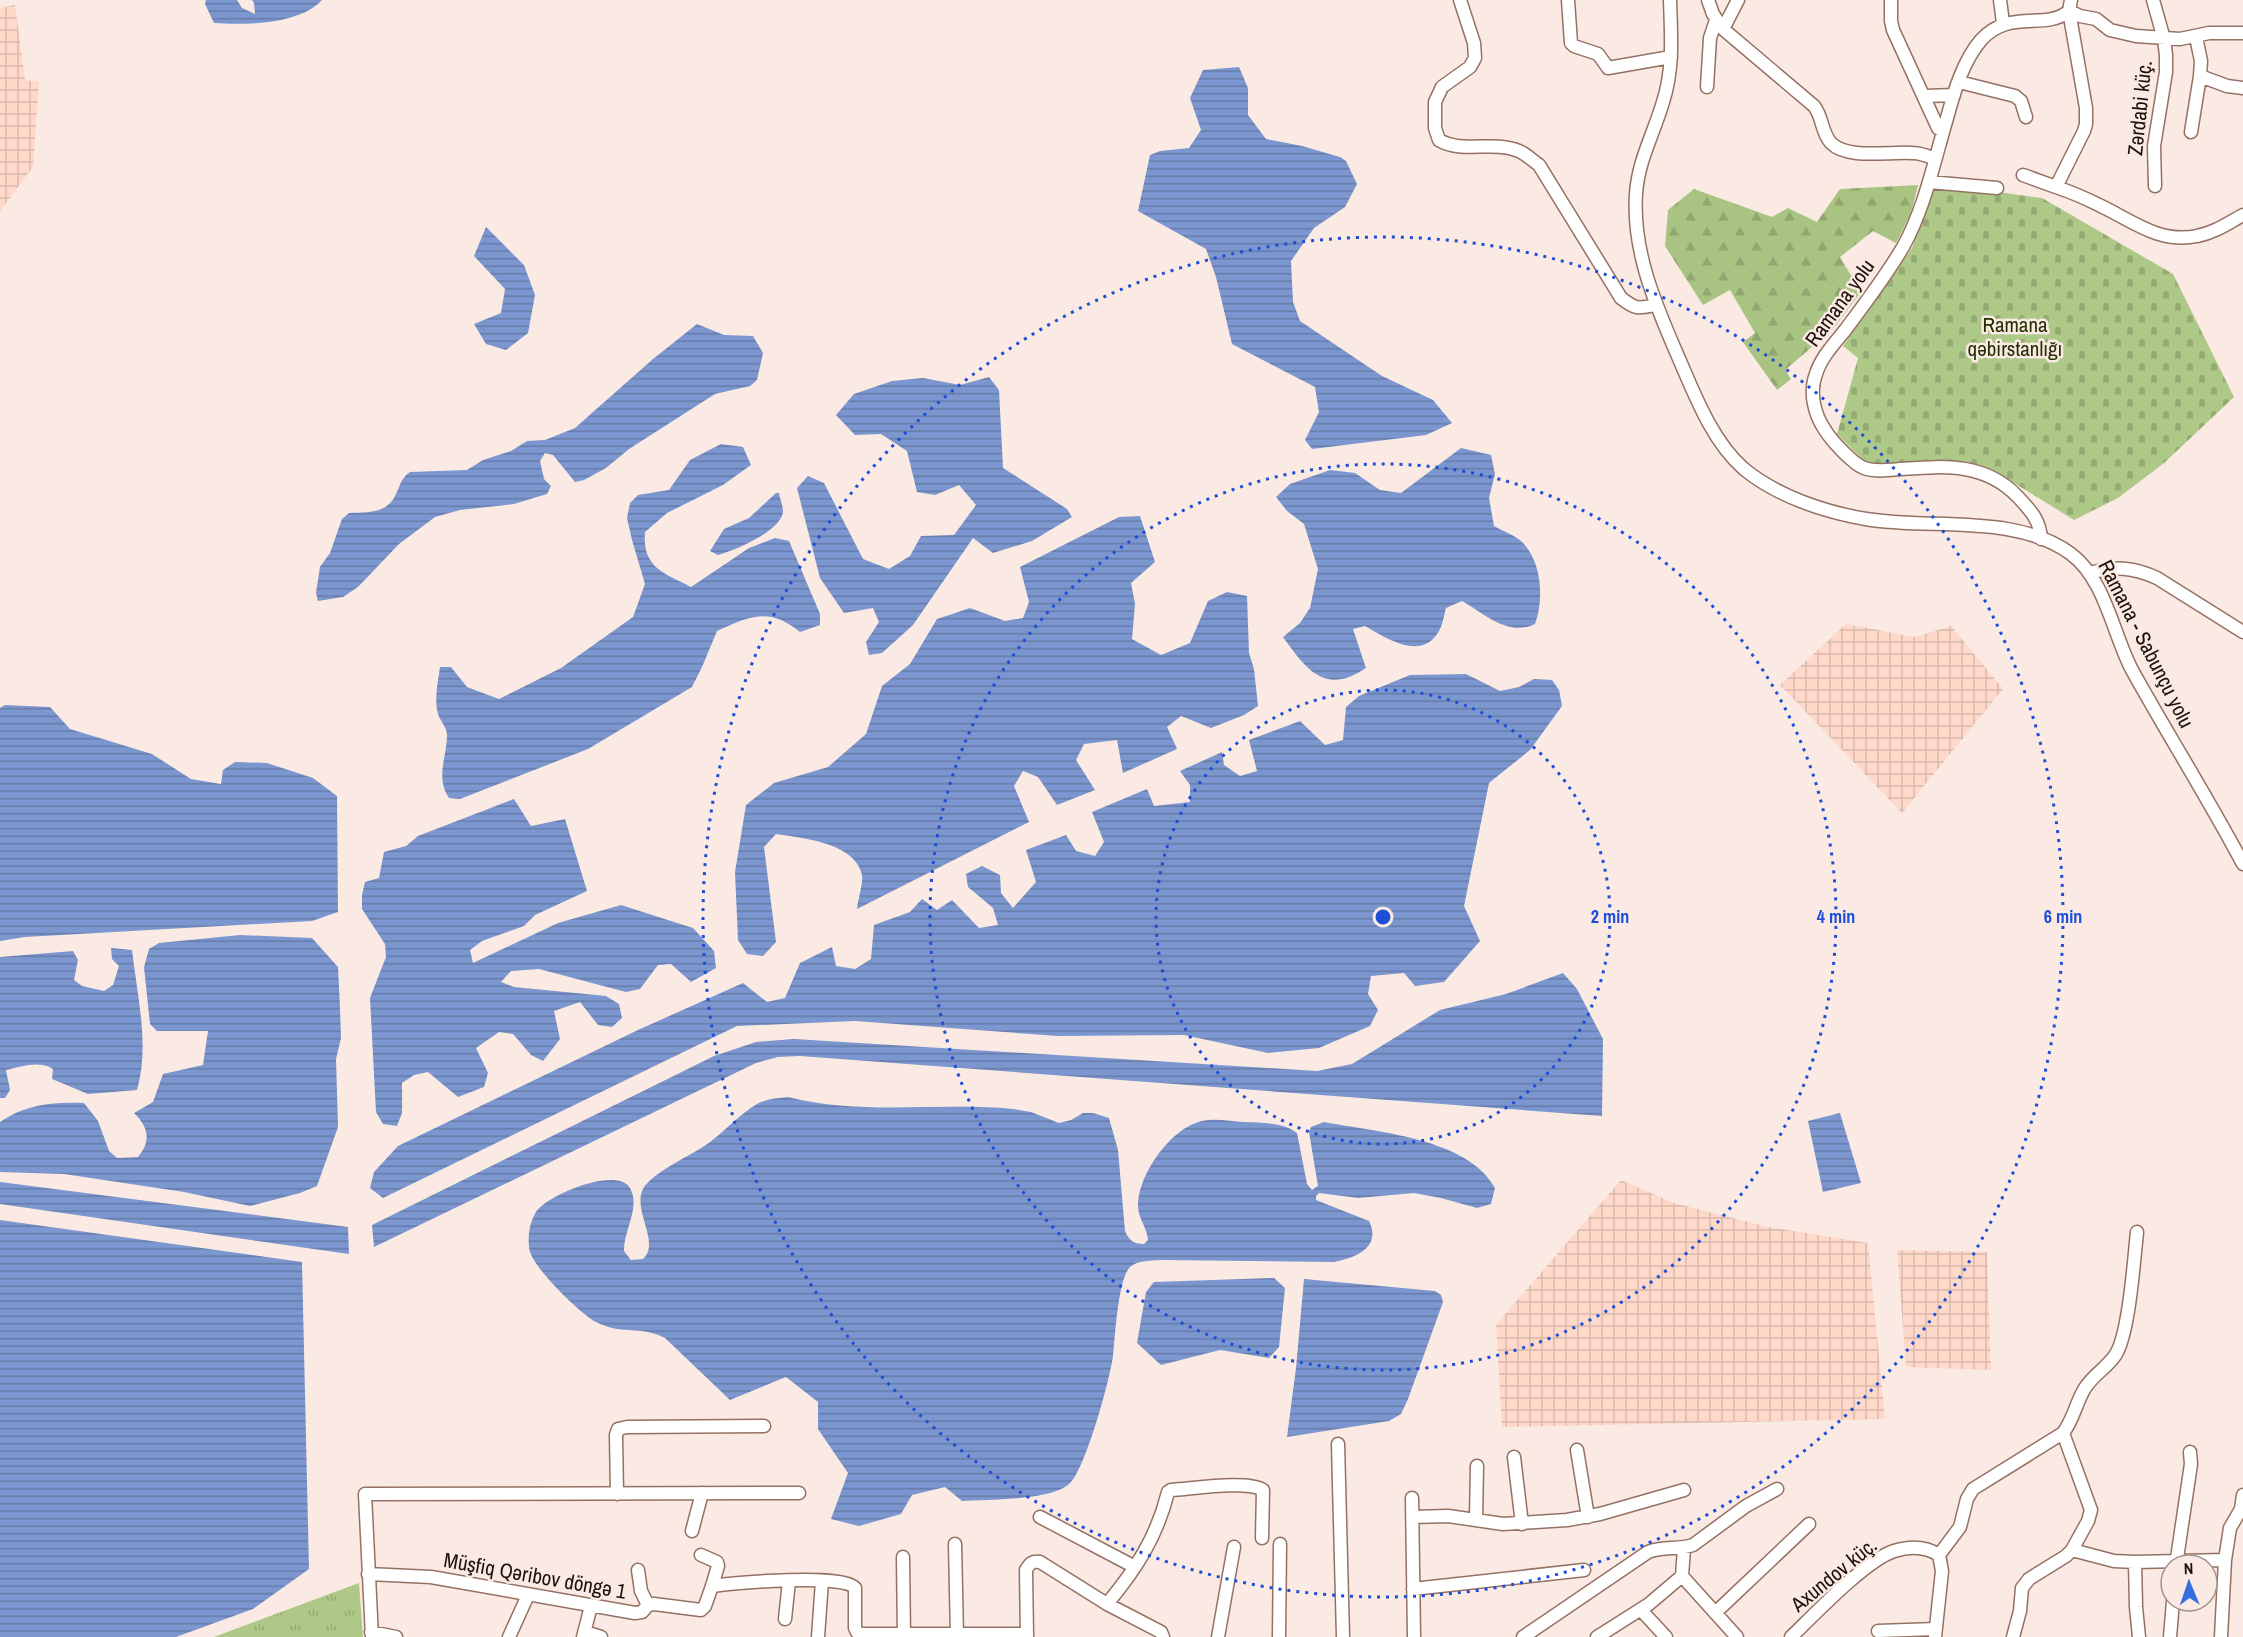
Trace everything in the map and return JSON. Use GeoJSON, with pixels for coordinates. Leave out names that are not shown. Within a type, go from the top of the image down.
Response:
{"type":"FeatureCollection","features":[{"type":"Feature","properties":{"kind":"street"},"geometry":{"type":"LineString","coordinates":[[1460,0],[1474,43],[1475,58],[1470,68],[1442,87],[1435,102],[1435,129],[1438,140],[1449,146],[1498,146],[1520,151],[1539,165],[1621,298],[1629,305],[1639,309],[1655,305]]}},
{"type":"Feature","properties":{"kind":"street"},"geometry":{"type":"LineString","coordinates":[[1568,0],[1570,43],[1598,54],[1608,68],[1671,57]]}},
{"type":"Feature","properties":{"kind":"street","name":"Ramana - Sabunçu yolu"},"geometry":{"type":"LineString","coordinates":[[1670,0],[1671,57],[1667,88],[1642,161],[1636,196],[1642,257],[1655,305],[1689,383],[1726,450],[1765,484],[1817,506],[1848,516],[1892,522],[1989,527],[2041,539],[2071,554],[2090,573],[2131,668],[2243,864]]}},
{"type":"Feature","properties":{"kind":"street"},"geometry":{"type":"LineString","coordinates":[[1708,0],[1720,25],[1814,105],[1820,114],[1825,134],[1835,146],[1847,152],[1912,153],[1935,159]]}},
{"type":"Feature","properties":{"kind":"street"},"geometry":{"type":"LineString","coordinates":[[1707,87],[1710,38],[1720,25],[1731,18],[1738,0]]}},
{"type":"Feature","properties":{"kind":"street"},"geometry":{"type":"LineString","coordinates":[[1891,0],[1893,30],[1938,128],[1943,131]]}},
{"type":"Feature","properties":{"kind":"street"},"geometry":{"type":"LineString","coordinates":[[2000,0],[2003,24]]}},
{"type":"Feature","properties":{"kind":"street","name":"Zərdabi küç."},"geometry":{"type":"LineString","coordinates":[[2153,0],[2164,39],[2166,72],[2154,146],[2155,186]]}},
{"type":"Feature","properties":{"kind":"street"},"geometry":{"type":"LineString","coordinates":[[2070,5],[2080,16],[2096,19],[2110,30],[2164,39],[2196,37],[2217,32],[2243,33]]}},
{"type":"Feature","properties":{"kind":"street"},"geometry":{"type":"LineString","coordinates":[[2056,187],[2086,124],[2086,108],[2070,5]]}},
{"type":"Feature","properties":{"kind":"street","name":"Ramana yolu"},"geometry":{"type":"LineString","coordinates":[[2041,539],[2039,522],[2035,515],[2002,482],[1988,474],[1959,467],[1885,470],[1865,468],[1856,464],[1825,431],[1815,407],[1812,386],[1820,364],[1896,259],[1915,222],[1954,95],[1977,45],[1992,30],[2003,24],[2022,20],[2056,18],[2070,5]]}},
{"type":"Feature","properties":{"kind":"street"},"geometry":{"type":"LineString","coordinates":[[2191,132],[2201,61],[2196,37]]}},
{"type":"Feature","properties":{"kind":"street"},"geometry":{"type":"LineString","coordinates":[[2200,76],[2228,87],[2243,88]]}},
{"type":"Feature","properties":{"kind":"street"},"geometry":{"type":"LineString","coordinates":[[1959,82],[1999,90],[2015,96],[2021,101],[2026,117]]}},
{"type":"Feature","properties":{"kind":"street"},"geometry":{"type":"LineString","coordinates":[[1925,96],[1954,95]]}},
{"type":"Feature","properties":{"kind":"street"},"geometry":{"type":"LineString","coordinates":[[2023,175],[2100,205],[2142,229],[2166,236],[2195,237],[2212,232],[2243,216]]}},
{"type":"Feature","properties":{"kind":"street"},"geometry":{"type":"LineString","coordinates":[[1929,182],[1997,188]]}},
{"type":"Feature","properties":{"kind":"street"},"geometry":{"type":"LineString","coordinates":[[2090,573],[2114,567],[2142,571],[2243,632]]}},
{"type":"Feature","properties":{"kind":"street"},"geometry":{"type":"LineString","coordinates":[[1878,1631],[1935,1633],[1942,1571],[1939,1555],[1960,1527],[1967,1499],[1973,1490],[2063,1433],[2069,1425],[2084,1390],[2093,1376],[2112,1360],[2122,1341],[2137,1232]]}},
{"type":"Feature","properties":{"kind":"street"},"geometry":{"type":"LineString","coordinates":[[617,1494],[616,1435],[618,1429],[627,1427],[764,1426]]}},
{"type":"Feature","properties":{"kind":"street"},"geometry":{"type":"LineString","coordinates":[[2013,1637],[2020,1611],[2022,1588],[2029,1579],[2072,1550],[2088,1521],[2091,1510],[2063,1433]]}},
{"type":"Feature","properties":{"kind":"street"},"geometry":{"type":"LineString","coordinates":[[1338,1444],[1343,1637]]}},
{"type":"Feature","properties":{"kind":"street"},"geometry":{"type":"LineString","coordinates":[[1576,1450],[1588,1517]]}},
{"type":"Feature","properties":{"kind":"street"},"geometry":{"type":"LineString","coordinates":[[2178,1553],[2191,1464],[2190,1452]]}},
{"type":"Feature","properties":{"kind":"street"},"geometry":{"type":"LineString","coordinates":[[1514,1457],[1522,1524]]}},
{"type":"Feature","properties":{"kind":"street"},"geometry":{"type":"LineString","coordinates":[[1476,1519],[1477,1466]]}},
{"type":"Feature","properties":{"kind":"street"},"geometry":{"type":"LineString","coordinates":[[1107,1604],[1135,1567],[1157,1531],[1168,1492],[1171,1490],[1242,1485],[1260,1488],[1263,1490],[1262,1538]]}},
{"type":"Feature","properties":{"kind":"street"},"geometry":{"type":"LineString","coordinates":[[1523,1637],[1648,1552],[1656,1548],[1684,1548],[1694,1545],[1746,1506],[1777,1489]]}},
{"type":"Feature","properties":{"kind":"street"},"geometry":{"type":"LineString","coordinates":[[1412,1517],[1448,1516],[1503,1524],[1522,1524],[1588,1517],[1684,1490]]}},
{"type":"Feature","properties":{"kind":"street"},"geometry":{"type":"LineString","coordinates":[[692,1531],[702,1493]]}},
{"type":"Feature","properties":{"kind":"street"},"geometry":{"type":"LineString","coordinates":[[396,1637],[372,1635],[365,1494],[799,1493]]}},
{"type":"Feature","properties":{"kind":"street"},"geometry":{"type":"LineString","coordinates":[[2221,1637],[2225,1560],[2230,1528],[2241,1509],[2243,1495]]}},
{"type":"Feature","properties":{"kind":"street"},"geometry":{"type":"LineString","coordinates":[[1412,1498],[1414,1637]]}},
{"type":"Feature","properties":{"kind":"street"},"geometry":{"type":"LineString","coordinates":[[1040,1517],[1135,1567]]}},
{"type":"Feature","properties":{"kind":"street"},"geometry":{"type":"LineString","coordinates":[[1715,1613],[1809,1524]]}},
{"type":"Feature","properties":{"kind":"street"},"geometry":{"type":"LineString","coordinates":[[955,1544],[957,1636]]}},
{"type":"Feature","properties":{"kind":"street"},"geometry":{"type":"LineString","coordinates":[[1279,1637],[1280,1544]]}},
{"type":"Feature","properties":{"kind":"street"},"geometry":{"type":"LineString","coordinates":[[1218,1637],[1234,1547]]}},
{"type":"Feature","properties":{"kind":"street"},"geometry":{"type":"LineString","coordinates":[[1684,1548],[1682,1576],[1737,1637]]}},
{"type":"Feature","properties":{"kind":"street","name":"Axundov küç."},"geometry":{"type":"LineString","coordinates":[[1791,1637],[1855,1578],[1884,1556],[1894,1551],[1921,1548],[1939,1555]]}},
{"type":"Feature","properties":{"kind":"street"},"geometry":{"type":"LineString","coordinates":[[2072,1550],[2114,1561],[2159,1563]]}},
{"type":"Feature","properties":{"kind":"street"},"geometry":{"type":"LineString","coordinates":[[701,1555],[717,1562],[712,1586],[789,1581],[822,1581],[854,1585],[857,1632],[904,1636],[1027,1636],[1026,1570],[1034,1561],[1040,1562],[1107,1604],[1161,1632],[1162,1637]]}},
{"type":"Feature","properties":{"kind":"street"},"geometry":{"type":"LineString","coordinates":[[903,1557],[904,1636]]}},
{"type":"Feature","properties":{"kind":"street"},"geometry":{"type":"LineString","coordinates":[[2219,1560],[2225,1560]]}},
{"type":"Feature","properties":{"kind":"street"},"geometry":{"type":"LineString","coordinates":[[2135,1562],[2139,1637]]}},
{"type":"Feature","properties":{"kind":"street"},"geometry":{"type":"LineString","coordinates":[[638,1570],[641,1591],[648,1605]]}},
{"type":"Feature","properties":{"kind":"street"},"geometry":{"type":"LineString","coordinates":[[1413,1589],[1584,1570]]}},
{"type":"Feature","properties":{"kind":"street","name":"Müşfiq Qəribov döngə 1"},"geometry":{"type":"LineString","coordinates":[[368,1574],[431,1577],[635,1613],[642,1612],[648,1605],[654,1604],[701,1610],[705,1606],[712,1586]]}},
{"type":"Feature","properties":{"kind":"street"},"geometry":{"type":"LineString","coordinates":[[1597,1637],[1641,1610],[1682,1576]]}},
{"type":"Feature","properties":{"kind":"street"},"geometry":{"type":"LineString","coordinates":[[785,1619],[789,1581]]}},
{"type":"Feature","properties":{"kind":"street"},"geometry":{"type":"LineString","coordinates":[[818,1637],[822,1581]]}},
{"type":"Feature","properties":{"kind":"street"},"geometry":{"type":"LineString","coordinates":[[509,1637],[528,1595]]}},
{"type":"Feature","properties":{"kind":"street"},"geometry":{"type":"LineString","coordinates":[[591,1606],[584,1634],[601,1637]]}},
{"type":"Feature","properties":{"kind":"street"},"geometry":{"type":"LineString","coordinates":[[1641,1610],[1666,1637]]}},
{"type":"Feature","properties":{"kind":"street"},"geometry":{"type":"LineString","coordinates":[[2170,1637],[2172,1613]]}},
{"type":"Feature","properties":{"kind":"shaded area"},"geometry":{"type":"Polygon","coordinates":[[[15,5],[25,80],[39,82],[33,167],[0,211],[0,8],[15,5]]]}},
{"type":"Feature","properties":{"kind":"shaded area"},"geometry":{"type":"Polygon","coordinates":[[[1846,624],[1915,637],[1951,626],[2003,689],[1902,813],[1780,685],[1846,624]]]}},
{"type":"Feature","properties":{"kind":"shaded area"},"geometry":{"type":"Polygon","coordinates":[[[1621,1180],[1674,1203],[1768,1227],[1868,1243],[1885,1419],[1502,1427],[1496,1325],[1621,1180]]]}},
{"type":"Feature","properties":{"kind":"shaded area"},"geometry":{"type":"Polygon","coordinates":[[[1897,1250],[1987,1252],[1991,1370],[1906,1367],[1897,1250]]]}},
{"type":"Feature","properties":{"kind":"green space"},"geometry":{"type":"Polygon","coordinates":[[[1918,185],[1911,213],[1896,243],[1873,231],[1840,257],[1861,292],[1833,329],[1785,370],[1791,379],[1777,390],[1743,342],[1755,333],[1730,290],[1703,305],[1665,246],[1668,210],[1694,189],[1772,217],[1788,208],[1817,222],[1840,189],[1918,185]]]}},
{"type":"Feature","properties":{"kind":"green space","name":"Ramana qəbirstanlığı"},"geometry":{"type":"Polygon","coordinates":[[[1934,189],[1998,192],[2042,198],[2173,274],[2234,397],[2164,463],[2118,498],[2074,520],[1998,473],[1981,466],[1958,463],[1865,462],[1837,434],[1858,358],[1843,346],[1912,248],[1934,189]]]}},
{"type":"Feature","properties":{"kind":"green space"},"geometry":{"type":"Polygon","coordinates":[[[359,1583],[363,1637],[214,1637],[359,1583]]]}},
{"type":"Feature","properties":{"kind":"water"},"geometry":{"type":"Polygon","coordinates":[[[206,0],[237,0],[242,8],[255,14],[252,0],[322,0],[312,8],[286,19],[241,24],[214,23],[205,4],[206,0]]]}},
{"type":"Feature","properties":{"kind":"water"},"geometry":{"type":"Polygon","coordinates":[[[1239,67],[1248,88],[1248,115],[1266,139],[1340,157],[1346,161],[1357,184],[1345,207],[1314,228],[1291,261],[1293,302],[1300,321],[1382,376],[1433,400],[1452,423],[1426,435],[1312,449],[1305,440],[1319,412],[1315,387],[1232,344],[1216,277],[1206,249],[1138,211],[1150,155],[1160,151],[1189,148],[1201,130],[1190,98],[1203,70],[1239,67]]]}},
{"type":"Feature","properties":{"kind":"water"},"geometry":{"type":"Polygon","coordinates":[[[486,227],[524,265],[535,295],[528,333],[506,350],[486,344],[474,324],[501,313],[505,289],[474,256],[486,227]]]}},
{"type":"Feature","properties":{"kind":"water"},"geometry":{"type":"Polygon","coordinates":[[[697,324],[724,335],[753,336],[763,353],[757,380],[750,386],[715,394],[629,449],[606,468],[584,480],[575,482],[553,455],[545,453],[540,461],[544,479],[551,486],[547,494],[514,504],[460,510],[435,517],[399,544],[358,587],[343,597],[318,601],[316,593],[320,567],[330,553],[342,519],[349,513],[375,511],[387,506],[395,496],[402,480],[410,472],[467,470],[483,460],[511,451],[527,441],[545,440],[575,428],[653,359],[697,324]]]}},
{"type":"Feature","properties":{"kind":"water"},"geometry":{"type":"Polygon","coordinates":[[[989,377],[999,390],[1003,468],[1067,509],[1072,517],[1032,541],[993,553],[973,538],[913,625],[882,653],[869,655],[866,642],[879,622],[873,608],[844,613],[820,578],[797,488],[808,476],[824,483],[863,559],[889,569],[910,556],[921,536],[954,535],[976,505],[959,485],[935,495],[917,492],[907,451],[881,434],[855,435],[836,415],[854,394],[892,381],[923,378],[960,385],[989,377]]]}},
{"type":"Feature","properties":{"kind":"water"},"geometry":{"type":"Polygon","coordinates":[[[721,444],[743,447],[751,465],[723,485],[667,513],[645,532],[647,554],[651,562],[664,573],[691,587],[749,548],[775,538],[789,541],[820,614],[820,625],[800,632],[779,619],[759,616],[717,631],[692,687],[588,749],[460,799],[449,798],[442,775],[447,732],[438,714],[436,703],[440,667],[451,667],[467,687],[499,699],[561,668],[633,617],[645,584],[627,518],[630,503],[638,495],[669,490],[690,460],[721,444]]]}},
{"type":"Feature","properties":{"kind":"water"},"geometry":{"type":"Polygon","coordinates":[[[1461,448],[1491,455],[1495,474],[1489,498],[1494,526],[1513,535],[1523,543],[1538,571],[1540,604],[1535,624],[1515,628],[1506,626],[1462,601],[1446,608],[1439,631],[1432,640],[1423,645],[1404,645],[1365,626],[1353,629],[1366,668],[1352,676],[1339,679],[1328,679],[1318,675],[1300,659],[1283,637],[1300,623],[1310,608],[1318,569],[1304,524],[1287,511],[1276,497],[1290,484],[1330,470],[1355,473],[1380,490],[1401,493],[1461,448]]]}},
{"type":"Feature","properties":{"kind":"water"},"geometry":{"type":"Polygon","coordinates":[[[776,493],[779,493],[783,512],[774,526],[756,539],[735,549],[718,555],[710,551],[724,529],[749,518],[776,493]]]}},
{"type":"Feature","properties":{"kind":"water"},"geometry":{"type":"Polygon","coordinates":[[[1140,516],[1155,562],[1131,583],[1135,604],[1132,639],[1161,655],[1190,643],[1208,601],[1227,592],[1247,596],[1249,653],[1254,669],[1258,706],[1244,715],[1211,728],[1181,716],[1167,727],[1177,749],[1123,773],[1117,740],[1084,744],[1076,760],[1095,790],[1057,805],[1038,777],[1023,771],[1014,786],[1029,822],[857,909],[862,875],[858,864],[850,856],[839,849],[813,840],[776,834],[764,847],[776,942],[763,956],[747,954],[738,940],[735,872],[746,805],[774,783],[828,767],[866,734],[882,686],[910,664],[937,619],[970,608],[1005,621],[1023,618],[1029,602],[1020,567],[1119,517],[1140,516]]]}},
{"type":"Feature","properties":{"kind":"water"},"geometry":{"type":"Polygon","coordinates":[[[1466,674],[1500,691],[1519,687],[1534,679],[1552,680],[1559,690],[1562,706],[1530,750],[1489,783],[1464,906],[1480,941],[1444,982],[1415,986],[1404,973],[1371,976],[1368,994],[1378,1010],[1370,1026],[1319,1048],[1268,1053],[1184,1035],[1058,1036],[855,1021],[737,1026],[383,1198],[370,1188],[374,1172],[398,1146],[638,1030],[743,983],[767,1002],[785,998],[800,963],[832,947],[836,966],[855,969],[871,959],[874,925],[910,912],[922,899],[937,910],[952,900],[979,928],[998,925],[993,908],[968,887],[966,874],[982,866],[1000,875],[1001,893],[1013,908],[1036,882],[1026,850],[1066,835],[1076,851],[1095,856],[1104,842],[1092,812],[1147,789],[1154,806],[1190,802],[1190,785],[1180,771],[1222,752],[1224,765],[1240,776],[1257,771],[1249,740],[1300,721],[1325,745],[1343,740],[1346,707],[1359,696],[1410,675],[1466,674]]]}},
{"type":"Feature","properties":{"kind":"water"},"geometry":{"type":"Polygon","coordinates":[[[5,705],[50,707],[70,729],[152,754],[191,779],[221,784],[223,770],[235,762],[267,763],[313,778],[337,796],[338,912],[312,921],[25,937],[0,941],[0,708],[5,705]]]}},
{"type":"Feature","properties":{"kind":"water"},"geometry":{"type":"Polygon","coordinates":[[[514,799],[531,826],[565,819],[587,891],[535,915],[524,926],[482,941],[470,950],[473,963],[558,923],[621,905],[693,928],[714,951],[716,968],[691,982],[671,964],[658,965],[640,989],[626,992],[539,969],[511,971],[501,982],[514,987],[606,996],[619,1004],[622,1018],[612,1027],[598,1025],[580,1002],[554,1011],[560,1039],[543,1061],[531,1055],[513,1034],[499,1032],[476,1048],[488,1073],[484,1087],[458,1097],[428,1072],[414,1075],[402,1083],[402,1113],[397,1126],[383,1124],[376,1112],[370,998],[386,957],[385,944],[362,909],[365,882],[379,878],[384,852],[406,846],[418,836],[514,799]]]}},
{"type":"Feature","properties":{"kind":"water"},"geometry":{"type":"Polygon","coordinates":[[[240,935],[312,938],[338,967],[341,1038],[336,1059],[338,1127],[317,1186],[300,1193],[250,1206],[184,1192],[64,1174],[0,1172],[0,1122],[20,1111],[40,1105],[84,1103],[98,1121],[109,1151],[117,1158],[138,1157],[145,1145],[146,1135],[143,1124],[134,1113],[153,1102],[163,1074],[203,1065],[208,1031],[157,1031],[150,1024],[144,967],[149,949],[159,943],[240,935]]]}},
{"type":"Feature","properties":{"kind":"water"},"geometry":{"type":"Polygon","coordinates":[[[111,948],[132,950],[142,1038],[141,1073],[137,1090],[88,1094],[52,1079],[53,1069],[48,1066],[36,1065],[6,1070],[10,1090],[5,1098],[0,1098],[0,957],[73,951],[78,960],[74,980],[82,986],[104,991],[113,985],[119,966],[112,959],[111,948]]]}},
{"type":"Feature","properties":{"kind":"water"},"geometry":{"type":"Polygon","coordinates":[[[1563,973],[1577,989],[1603,1039],[1602,1116],[800,1056],[778,1057],[756,1063],[374,1247],[372,1225],[714,1056],[756,1042],[794,1039],[1317,1071],[1352,1064],[1440,1010],[1506,994],[1563,973]]]}},
{"type":"Feature","properties":{"kind":"water"},"geometry":{"type":"Polygon","coordinates":[[[788,1097],[844,1106],[1013,1109],[1031,1112],[1059,1123],[1071,1120],[1083,1113],[1093,1113],[1109,1118],[1118,1150],[1125,1231],[1132,1241],[1140,1244],[1148,1240],[1138,1204],[1144,1179],[1151,1166],[1168,1142],[1190,1125],[1207,1120],[1272,1124],[1297,1133],[1307,1184],[1312,1190],[1318,1186],[1309,1132],[1311,1127],[1324,1122],[1394,1134],[1443,1148],[1464,1158],[1482,1171],[1495,1188],[1491,1204],[1477,1208],[1414,1193],[1358,1198],[1319,1193],[1316,1200],[1369,1221],[1372,1230],[1372,1238],[1364,1250],[1350,1258],[1334,1262],[1161,1260],[1145,1261],[1133,1265],[1126,1273],[1123,1283],[1113,1356],[1102,1403],[1082,1462],[1069,1484],[1048,1494],[962,1501],[945,1487],[912,1495],[901,1514],[859,1526],[831,1519],[848,1473],[818,1429],[818,1402],[786,1377],[730,1400],[665,1338],[645,1331],[612,1328],[591,1319],[566,1298],[540,1269],[529,1247],[532,1221],[536,1212],[543,1205],[582,1185],[611,1180],[623,1182],[630,1188],[633,1195],[633,1211],[624,1251],[631,1260],[643,1259],[648,1252],[649,1244],[641,1197],[648,1183],[664,1170],[710,1142],[757,1104],[788,1097]]]}},
{"type":"Feature","properties":{"kind":"water"},"geometry":{"type":"Polygon","coordinates":[[[1840,1113],[1861,1183],[1823,1192],[1808,1121],[1840,1113]]]}},
{"type":"Feature","properties":{"kind":"water"},"geometry":{"type":"Polygon","coordinates":[[[0,1182],[348,1227],[349,1254],[0,1204],[0,1182]]]}},
{"type":"Feature","properties":{"kind":"water"},"geometry":{"type":"Polygon","coordinates":[[[0,1220],[302,1262],[309,1569],[253,1609],[176,1637],[0,1637],[0,1220]]]}},
{"type":"Feature","properties":{"kind":"water"},"geometry":{"type":"Polygon","coordinates":[[[1274,1278],[1285,1288],[1279,1347],[1269,1358],[1220,1350],[1161,1365],[1137,1343],[1146,1292],[1154,1282],[1274,1278]]]}},
{"type":"Feature","properties":{"kind":"water"},"geometry":{"type":"Polygon","coordinates":[[[1304,1279],[1435,1291],[1441,1295],[1443,1302],[1401,1414],[1389,1421],[1287,1437],[1304,1279]]]}}]}
